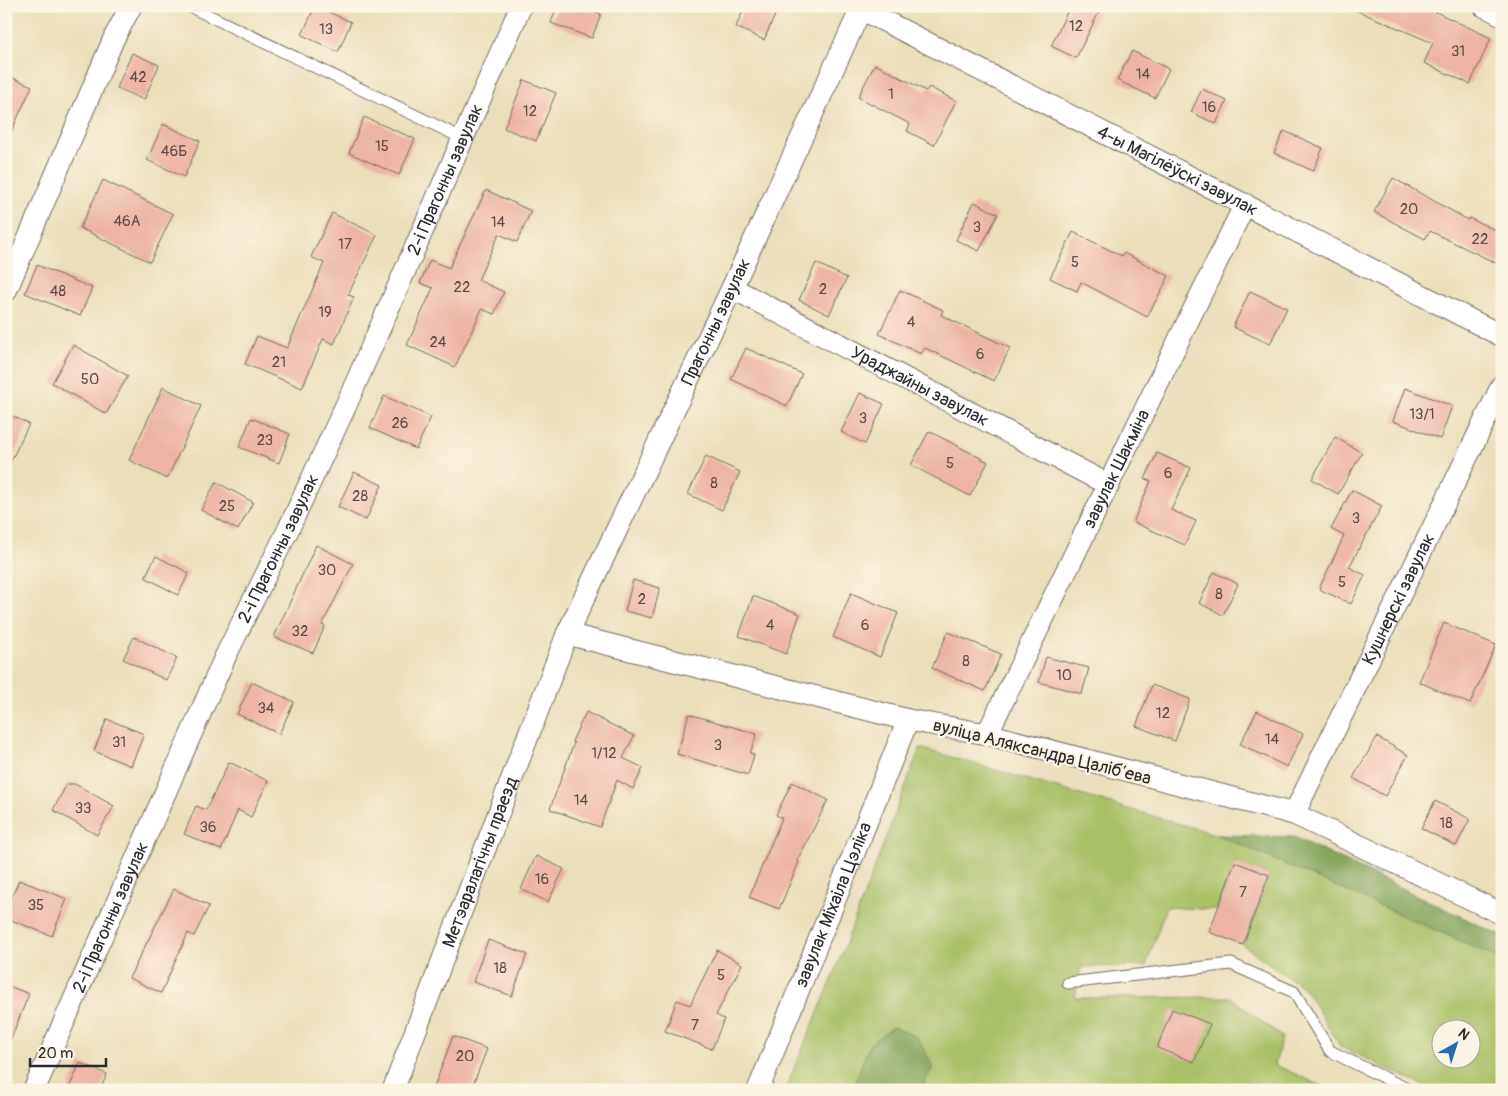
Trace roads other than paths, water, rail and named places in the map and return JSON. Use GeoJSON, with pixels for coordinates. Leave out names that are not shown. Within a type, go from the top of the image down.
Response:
{"type":"FeatureCollection","features":[{"type":"Feature","properties":{"kind":"street"},"geometry":{"type":"LineString","coordinates":[[6,291],[114,38],[131,6]]}},
{"type":"Feature","properties":{"kind":"street","name":"2-і Прагонны завулак"},"geometry":{"type":"LineString","coordinates":[[34,1090],[226,655],[347,403],[521,6]]}},
{"type":"Feature","properties":{"kind":"street"},"geometry":{"type":"LineString","coordinates":[[1484,6],[1502,15]]}},
{"type":"Feature","properties":{"kind":"street","name":"4-ы Магілёўскі завулак"},"geometry":{"type":"LineString","coordinates":[[858,8],[1502,336]]}},
{"type":"Feature","properties":{"kind":"street","name":"Прагонны завулак"},"geometry":{"type":"LineString","coordinates":[[566,634],[732,288],[858,8]]}},
{"type":"Feature","properties":{"kind":"street","name":"завулак Шакміна"},"geometry":{"type":"LineString","coordinates":[[987,734],[1110,485],[1245,204]]}},
{"type":"Feature","properties":{"kind":"street","name":"Ураджайны завулак"},"geometry":{"type":"LineString","coordinates":[[732,288],[1110,485]]}},
{"type":"Feature","properties":{"kind":"street","name":"Кушнерскі завулак"},"geometry":{"type":"LineString","coordinates":[[1294,814],[1502,385]]}},
{"type":"Feature","properties":{"kind":"street","name":"вуліца Аляксандра Цалібʼева"},"geometry":{"type":"LineString","coordinates":[[566,634],[908,720],[987,734],[1294,814],[1502,914]]}},
{"type":"Feature","properties":{"kind":"street","name":"Метэаралагічны праезд"},"geometry":{"type":"LineString","coordinates":[[393,1090],[566,634]]}},
{"type":"Feature","properties":{"kind":"street","name":"завулак Міхаіла Цэліка"},"geometry":{"type":"LineString","coordinates":[[758,1090],[908,720]]}},
{"type":"Feature","properties":{"kind":"lane"},"geometry":{"type":"LineString","coordinates":[[189,6],[462,138]]}},
{"type":"Feature","properties":{"kind":"lane"},"geometry":{"type":"LineString","coordinates":[[1068,983],[1232,964],[1294,992],[1330,1051],[1409,1090]]}}]}
